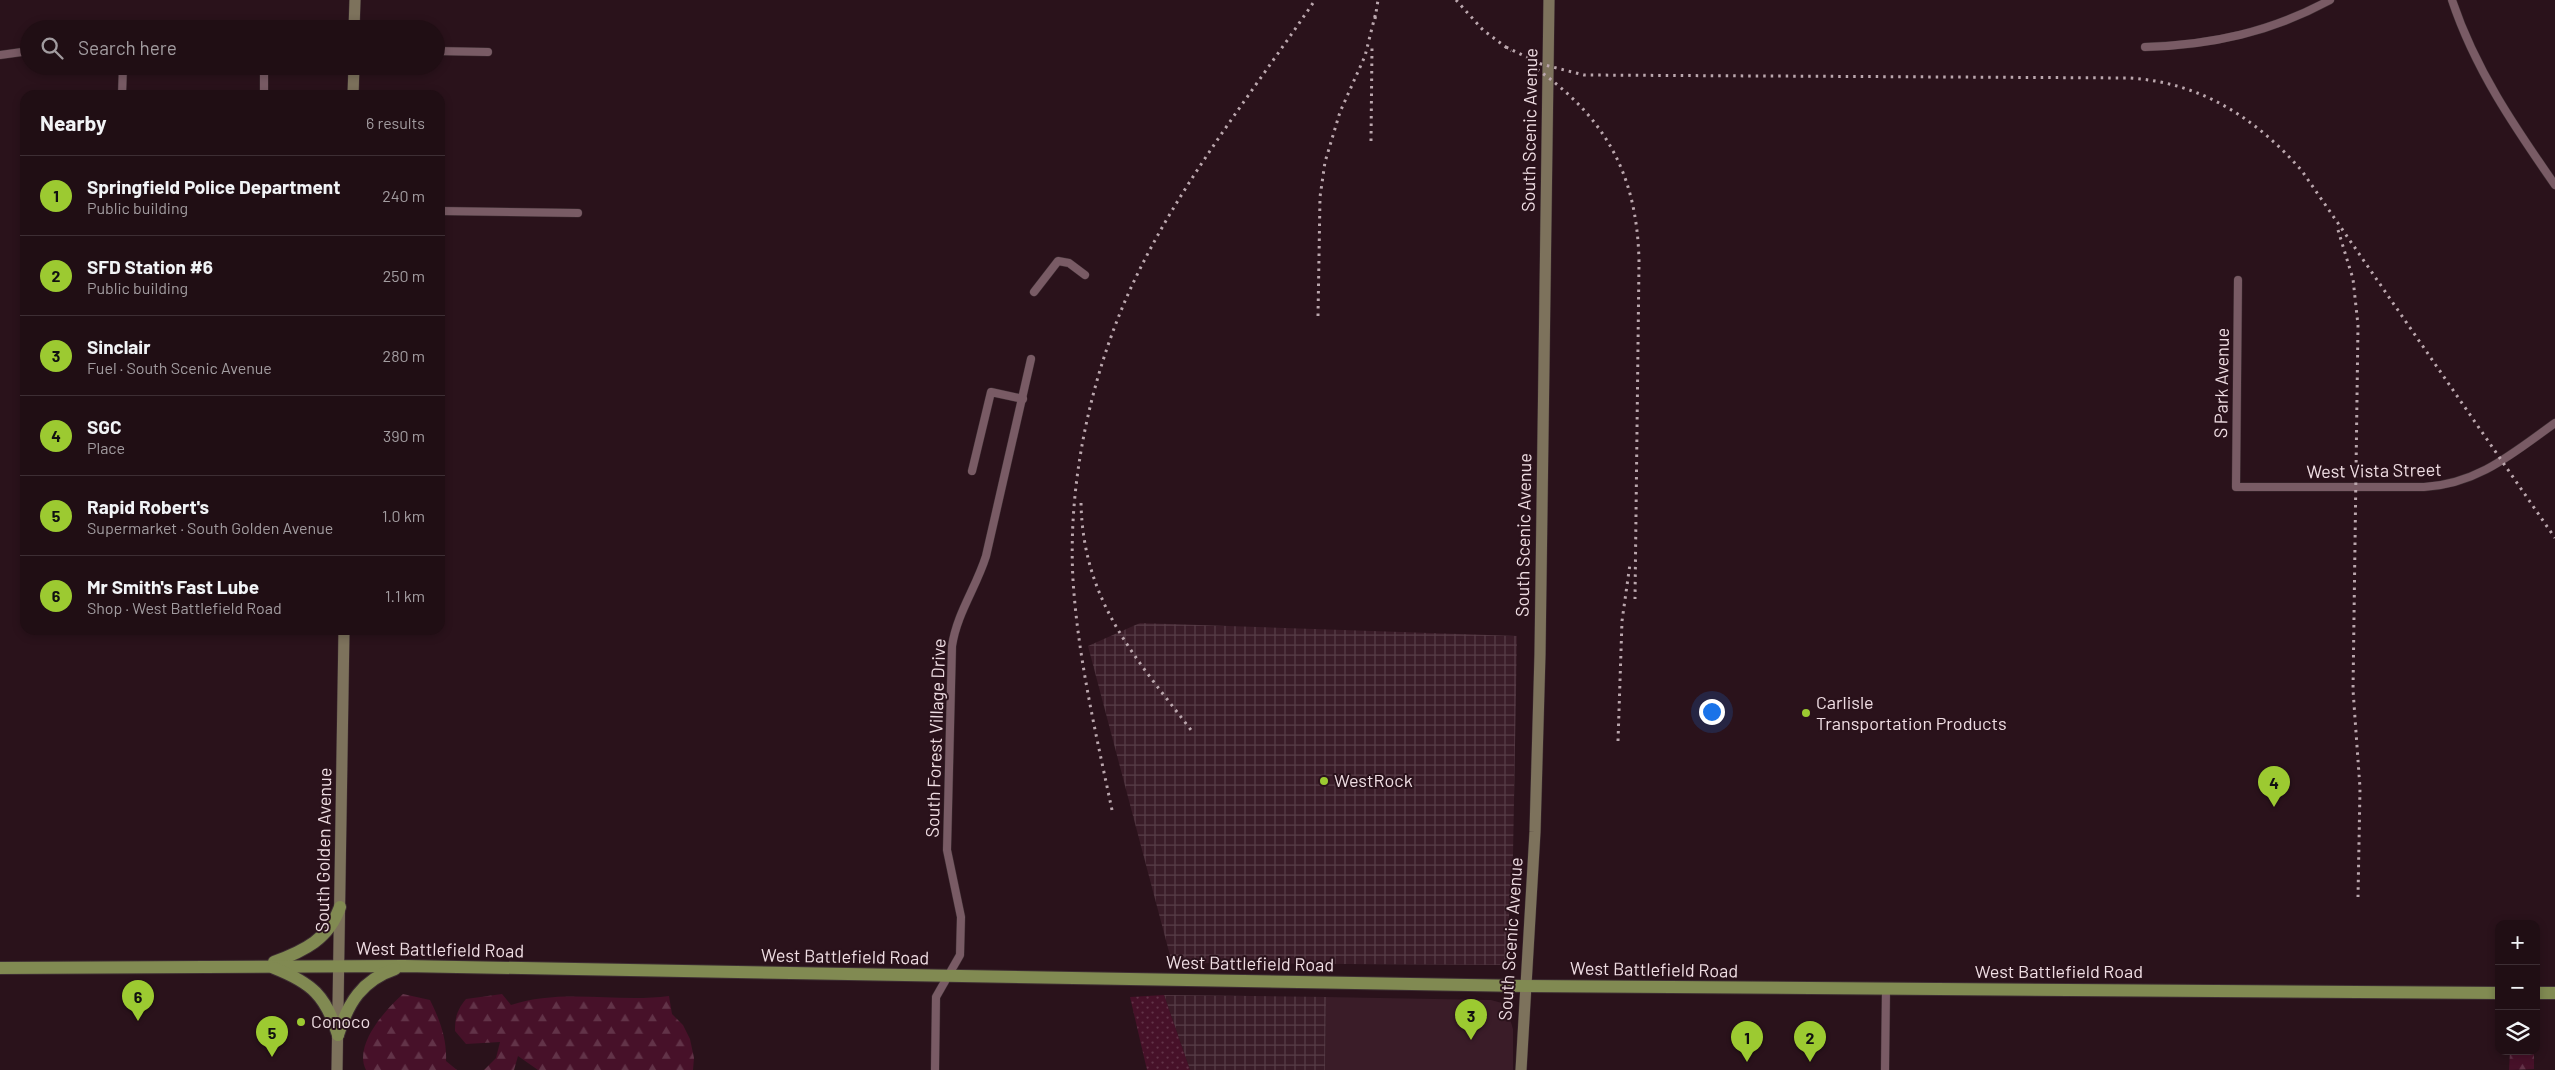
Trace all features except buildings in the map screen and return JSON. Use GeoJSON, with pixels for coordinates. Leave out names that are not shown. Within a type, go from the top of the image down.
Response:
{"type":"FeatureCollection","features":[{"type":"Feature","properties":{"kind":"main road"},"geometry":{"type":"LineString","coordinates":[[354,20],[355,0]]}},
{"type":"Feature","properties":{"kind":"main road","name":"South Scenic Avenue"},"geometry":{"type":"LineString","coordinates":[[1521,1070],[1524,986],[1535,832],[1540,654],[1549,0]]}},
{"type":"Feature","properties":{"kind":"main road"},"geometry":{"type":"LineString","coordinates":[[353,90],[354,75]]}},
{"type":"Feature","properties":{"kind":"main road","name":"South Golden Avenue"},"geometry":{"type":"LineString","coordinates":[[337,1070],[344,635]]}},
{"type":"Feature","properties":{"kind":"main road"},"geometry":{"type":"LineString","coordinates":[[267,965],[301,952],[321,939],[334,924],[340,907]]}},
{"type":"Feature","properties":{"kind":"main road"},"geometry":{"type":"LineString","coordinates":[[267,965],[289,974],[315,990],[330,1010],[338,1035]]}},
{"type":"Feature","properties":{"kind":"main road","name":"West Battlefield Road"},"geometry":{"type":"LineString","coordinates":[[0,968],[267,965],[404,966],[1524,986],[2495,993]]}},
{"type":"Feature","properties":{"kind":"main road"},"geometry":{"type":"LineString","coordinates":[[338,1035],[349,1006],[364,986],[382,974],[404,966]]}},
{"type":"Feature","properties":{"kind":"main road"},"geometry":{"type":"LineString","coordinates":[[2540,993],[2555,993]]}},
{"type":"Feature","properties":{"kind":"street"},"geometry":{"type":"LineString","coordinates":[[2145,47],[2210,42],[2250,34],[2295,18],[2330,0]]}},
{"type":"Feature","properties":{"kind":"street"},"geometry":{"type":"LineString","coordinates":[[2452,0],[2460,24],[2486,81],[2555,185]]}},
{"type":"Feature","properties":{"kind":"street"},"geometry":{"type":"LineString","coordinates":[[445,51],[488,52]]}},
{"type":"Feature","properties":{"kind":"street"},"geometry":{"type":"LineString","coordinates":[[0,55],[20,52]]}},
{"type":"Feature","properties":{"kind":"street"},"geometry":{"type":"LineString","coordinates":[[122,90],[123,75]]}},
{"type":"Feature","properties":{"kind":"street"},"geometry":{"type":"LineString","coordinates":[[264,75],[264,90]]}},
{"type":"Feature","properties":{"kind":"street"},"geometry":{"type":"LineString","coordinates":[[445,211],[578,213]]}},
{"type":"Feature","properties":{"kind":"street"},"geometry":{"type":"LineString","coordinates":[[1034,292],[1058,261],[1069,262],[1085,275]]}},
{"type":"Feature","properties":{"kind":"street","name":"S Park Avenue"},"geometry":{"type":"LineString","coordinates":[[2236,487],[2238,280]]}},
{"type":"Feature","properties":{"kind":"street","name":"South Forest Village Drive"},"geometry":{"type":"LineString","coordinates":[[935,1070],[936,998],[960,955],[961,917],[947,850],[952,646],[959,618],[986,556],[1031,359]]}},
{"type":"Feature","properties":{"kind":"street"},"geometry":{"type":"LineString","coordinates":[[972,471],[991,392],[1022,399]]}},
{"type":"Feature","properties":{"kind":"street","name":"West Vista Street"},"geometry":{"type":"LineString","coordinates":[[2236,487],[2424,487],[2453,484],[2483,472],[2555,423]]}},
{"type":"Feature","properties":{"kind":"street"},"geometry":{"type":"LineString","coordinates":[[1885,1070],[1886,989]]}},
{"type":"Feature","properties":{"kind":"shaded area"},"geometry":{"type":"Polygon","coordinates":[[[1140,623],[1517,636],[1513,854],[1506,965],[1172,963],[1088,646],[1140,623]]]}},
{"type":"Feature","properties":{"kind":"shaded area"},"geometry":{"type":"Polygon","coordinates":[[[1164,995],[1326,997],[1325,1070],[1190,1070],[1164,995]]]}},
{"type":"Feature","properties":{"kind":"shaded area"},"geometry":{"type":"Polygon","coordinates":[[[1326,997],[1491,1000],[1502,1003],[1507,1009],[1513,1029],[1513,1070],[1325,1070],[1326,997]]]}},
{"type":"Feature","properties":{"kind":"green space"},"geometry":{"type":"Polygon","coordinates":[[[403,994],[430,1000],[442,1030],[446,1061],[457,1070],[366,1070],[363,1060],[364,1050],[373,1028],[403,994]]]}},
{"type":"Feature","properties":{"kind":"green space"},"geometry":{"type":"Polygon","coordinates":[[[502,994],[511,1005],[550,997],[649,998],[669,996],[672,1014],[683,1025],[690,1039],[694,1058],[693,1070],[538,1070],[518,1056],[514,1070],[484,1070],[496,1058],[500,1042],[466,1044],[455,1031],[456,1018],[460,1007],[466,999],[502,994]]]}},
{"type":"Feature","properties":{"kind":"green space"},"geometry":{"type":"Polygon","coordinates":[[[1164,995],[1190,1070],[1147,1070],[1130,997],[1164,995]]]}},
{"type":"Feature","properties":{"kind":"green space"},"geometry":{"type":"Polygon","coordinates":[[[2510,1055],[2534,1055],[2534,1069],[2509,1070],[2510,1055]]]}},
{"type":"Feature","properties":{"kind":"railway"},"geometry":{"type":"LineString","coordinates":[[1112,810],[1083,667],[1073,580],[1072,540],[1080,458],[1098,376],[1111,336],[1127,297],[1162,227],[1225,128],[1315,0]]}},
{"type":"Feature","properties":{"kind":"railway"},"geometry":{"type":"LineString","coordinates":[[1375,19],[1378,0]]}},
{"type":"Feature","properties":{"kind":"railway"},"geometry":{"type":"LineString","coordinates":[[1456,0],[1483,30],[1511,51]]}},
{"type":"Feature","properties":{"kind":"railway"},"geometry":{"type":"LineString","coordinates":[[1318,316],[1320,197],[1325,162],[1340,112],[1365,56],[1376,12]]}},
{"type":"Feature","properties":{"kind":"railway"},"geometry":{"type":"LineString","coordinates":[[1371,141],[1372,46]]}},
{"type":"Feature","properties":{"kind":"railway"},"geometry":{"type":"LineString","coordinates":[[1506,47],[1541,64],[1584,75],[2129,78],[2155,81],[2203,95],[2246,119],[2266,135],[2302,171],[2555,538]]}},
{"type":"Feature","properties":{"kind":"railway"},"geometry":{"type":"LineString","coordinates":[[1531,65],[1557,84],[1597,126],[1612,148],[1632,200],[1637,229],[1639,261],[1635,599]]}},
{"type":"Feature","properties":{"kind":"railway"},"geometry":{"type":"LineString","coordinates":[[2338,230],[2353,279],[2358,325],[2353,690],[2360,788],[2358,897]]}},
{"type":"Feature","properties":{"kind":"railway"},"geometry":{"type":"LineString","coordinates":[[1081,503],[1084,538],[1091,570],[1102,599],[1132,652],[1191,730]]}},
{"type":"Feature","properties":{"kind":"railway"},"geometry":{"type":"LineString","coordinates":[[1618,741],[1622,621],[1630,564]]}},
{"type":"Feature","properties":{"kind":"place","name":"Carlisle Transportation Products"},"geometry":{"type":"Point","coordinates":[1806,713]}},
{"type":"Feature","properties":{"kind":"place","name":"WestRock"},"geometry":{"type":"Point","coordinates":[1324,781]}},
{"type":"Feature","properties":{"kind":"place","name":"SGC"},"geometry":{"type":"Point","coordinates":[2274,807]}},
{"type":"Feature","properties":{"kind":"place","name":"Mr Smith's Fast Lube"},"geometry":{"type":"Point","coordinates":[138,1021]}},
{"type":"Feature","properties":{"kind":"place","name":"Conoco"},"geometry":{"type":"Point","coordinates":[301,1022]}},
{"type":"Feature","properties":{"kind":"place","name":"Sinclair"},"geometry":{"type":"Point","coordinates":[1471,1040]}},
{"type":"Feature","properties":{"kind":"place","name":"Rapid Robert's"},"geometry":{"type":"Point","coordinates":[272,1057]}},
{"type":"Feature","properties":{"kind":"place","name":"Springfield Police Department"},"geometry":{"type":"Point","coordinates":[1747,1062]}},
{"type":"Feature","properties":{"kind":"place","name":"SFD Station #6"},"geometry":{"type":"Point","coordinates":[1810,1062]}}]}
